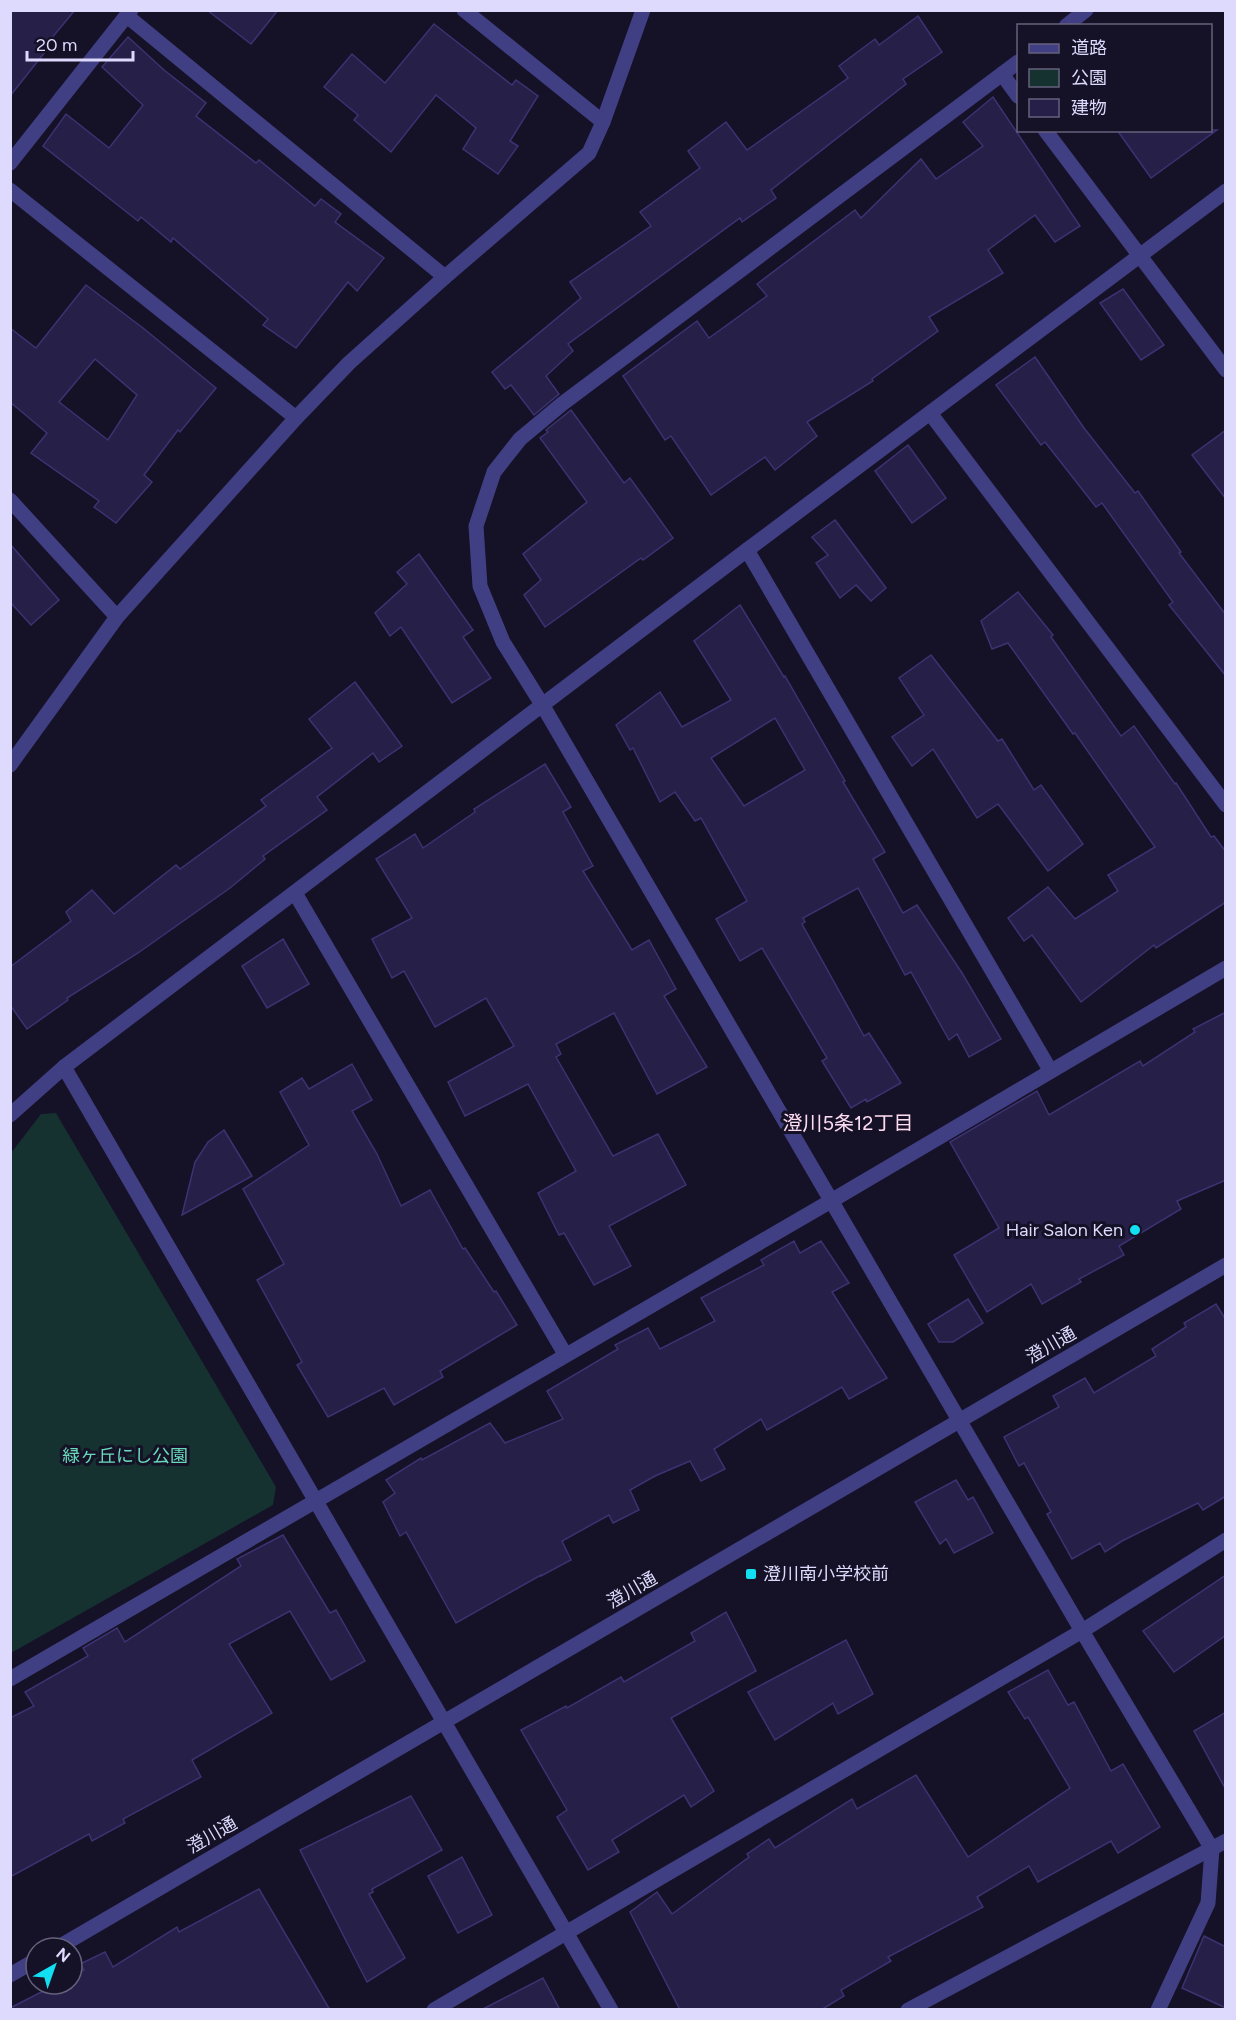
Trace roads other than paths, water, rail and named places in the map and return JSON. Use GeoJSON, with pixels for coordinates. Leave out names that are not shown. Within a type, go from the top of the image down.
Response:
{"type":"FeatureCollection","features":[{"type":"Feature","properties":{"kind":"street"},"geometry":{"type":"LineString","coordinates":[[464,10],[603,122]]}},
{"type":"Feature","properties":{"kind":"street"},"geometry":{"type":"LineString","coordinates":[[10,765],[16,747],[117,617],[296,418],[349,363],[589,153],[603,122],[643,10]]}},
{"type":"Feature","properties":{"kind":"street"},"geometry":{"type":"LineString","coordinates":[[1068,24],[1086,10]]}},
{"type":"Feature","properties":{"kind":"street"},"geometry":{"type":"LineString","coordinates":[[10,163],[129,13],[445,277]]}},
{"type":"Feature","properties":{"kind":"street"},"geometry":{"type":"LineString","coordinates":[[1017,63],[561,404],[520,439],[494,472],[476,526],[480,586],[503,642],[543,705],[1212,1849],[1208,1904],[1158,2010]]}},
{"type":"Feature","properties":{"kind":"street"},"geometry":{"type":"LineString","coordinates":[[1002,74],[1017,95]]}},
{"type":"Feature","properties":{"kind":"street"},"geometry":{"type":"LineString","coordinates":[[1047,132],[1226,370]]}},
{"type":"Feature","properties":{"kind":"street"},"geometry":{"type":"LineString","coordinates":[[10,190],[296,418]]}},
{"type":"Feature","properties":{"kind":"street"},"geometry":{"type":"LineString","coordinates":[[10,1115],[64,1067],[1226,191]]}},
{"type":"Feature","properties":{"kind":"street"},"geometry":{"type":"LineString","coordinates":[[930,413],[1226,806]]}},
{"type":"Feature","properties":{"kind":"street"},"geometry":{"type":"LineString","coordinates":[[10,500],[117,617]]}},
{"type":"Feature","properties":{"kind":"street"},"geometry":{"type":"LineString","coordinates":[[747,550],[1050,1070]]}},
{"type":"Feature","properties":{"kind":"street"},"geometry":{"type":"LineString","coordinates":[[295,893],[565,1354]]}},
{"type":"Feature","properties":{"kind":"street"},"geometry":{"type":"LineString","coordinates":[[10,1679],[1226,968]]}},
{"type":"Feature","properties":{"kind":"street"},"geometry":{"type":"LineString","coordinates":[[64,1067],[611,2010]]}},
{"type":"Feature","properties":{"kind":"street","name":"澄川通"},"geometry":{"type":"LineString","coordinates":[[77,1936],[1226,1265]]}},
{"type":"Feature","properties":{"kind":"street"},"geometry":{"type":"LineString","coordinates":[[434,2010],[1082,1630],[1226,1540]]}},
{"type":"Feature","properties":{"kind":"street"},"geometry":{"type":"LineString","coordinates":[[908,2010],[1226,1841]]}},
{"type":"Feature","properties":{"kind":"street"},"geometry":{"type":"LineString","coordinates":[[10,1975],[24,1967]]}},
{"type":"Feature","properties":{"kind":"place","name":"Hair Salon Ken"},"geometry":{"type":"Point","coordinates":[1135,1230]}},
{"type":"Feature","properties":{"kind":"place","name":"澄川南小学校前"},"geometry":{"type":"Point","coordinates":[751,1574]}},
{"type":"Feature","properties":{"kind":"district","name":"澄川5条12丁目"},"geometry":{"type":"Point","coordinates":[848,1123]}},
{"type":"Feature","properties":{"kind":"park label","name":"緑ヶ丘にし公園"},"geometry":{"type":"Point","coordinates":[125,1456]}}]}
